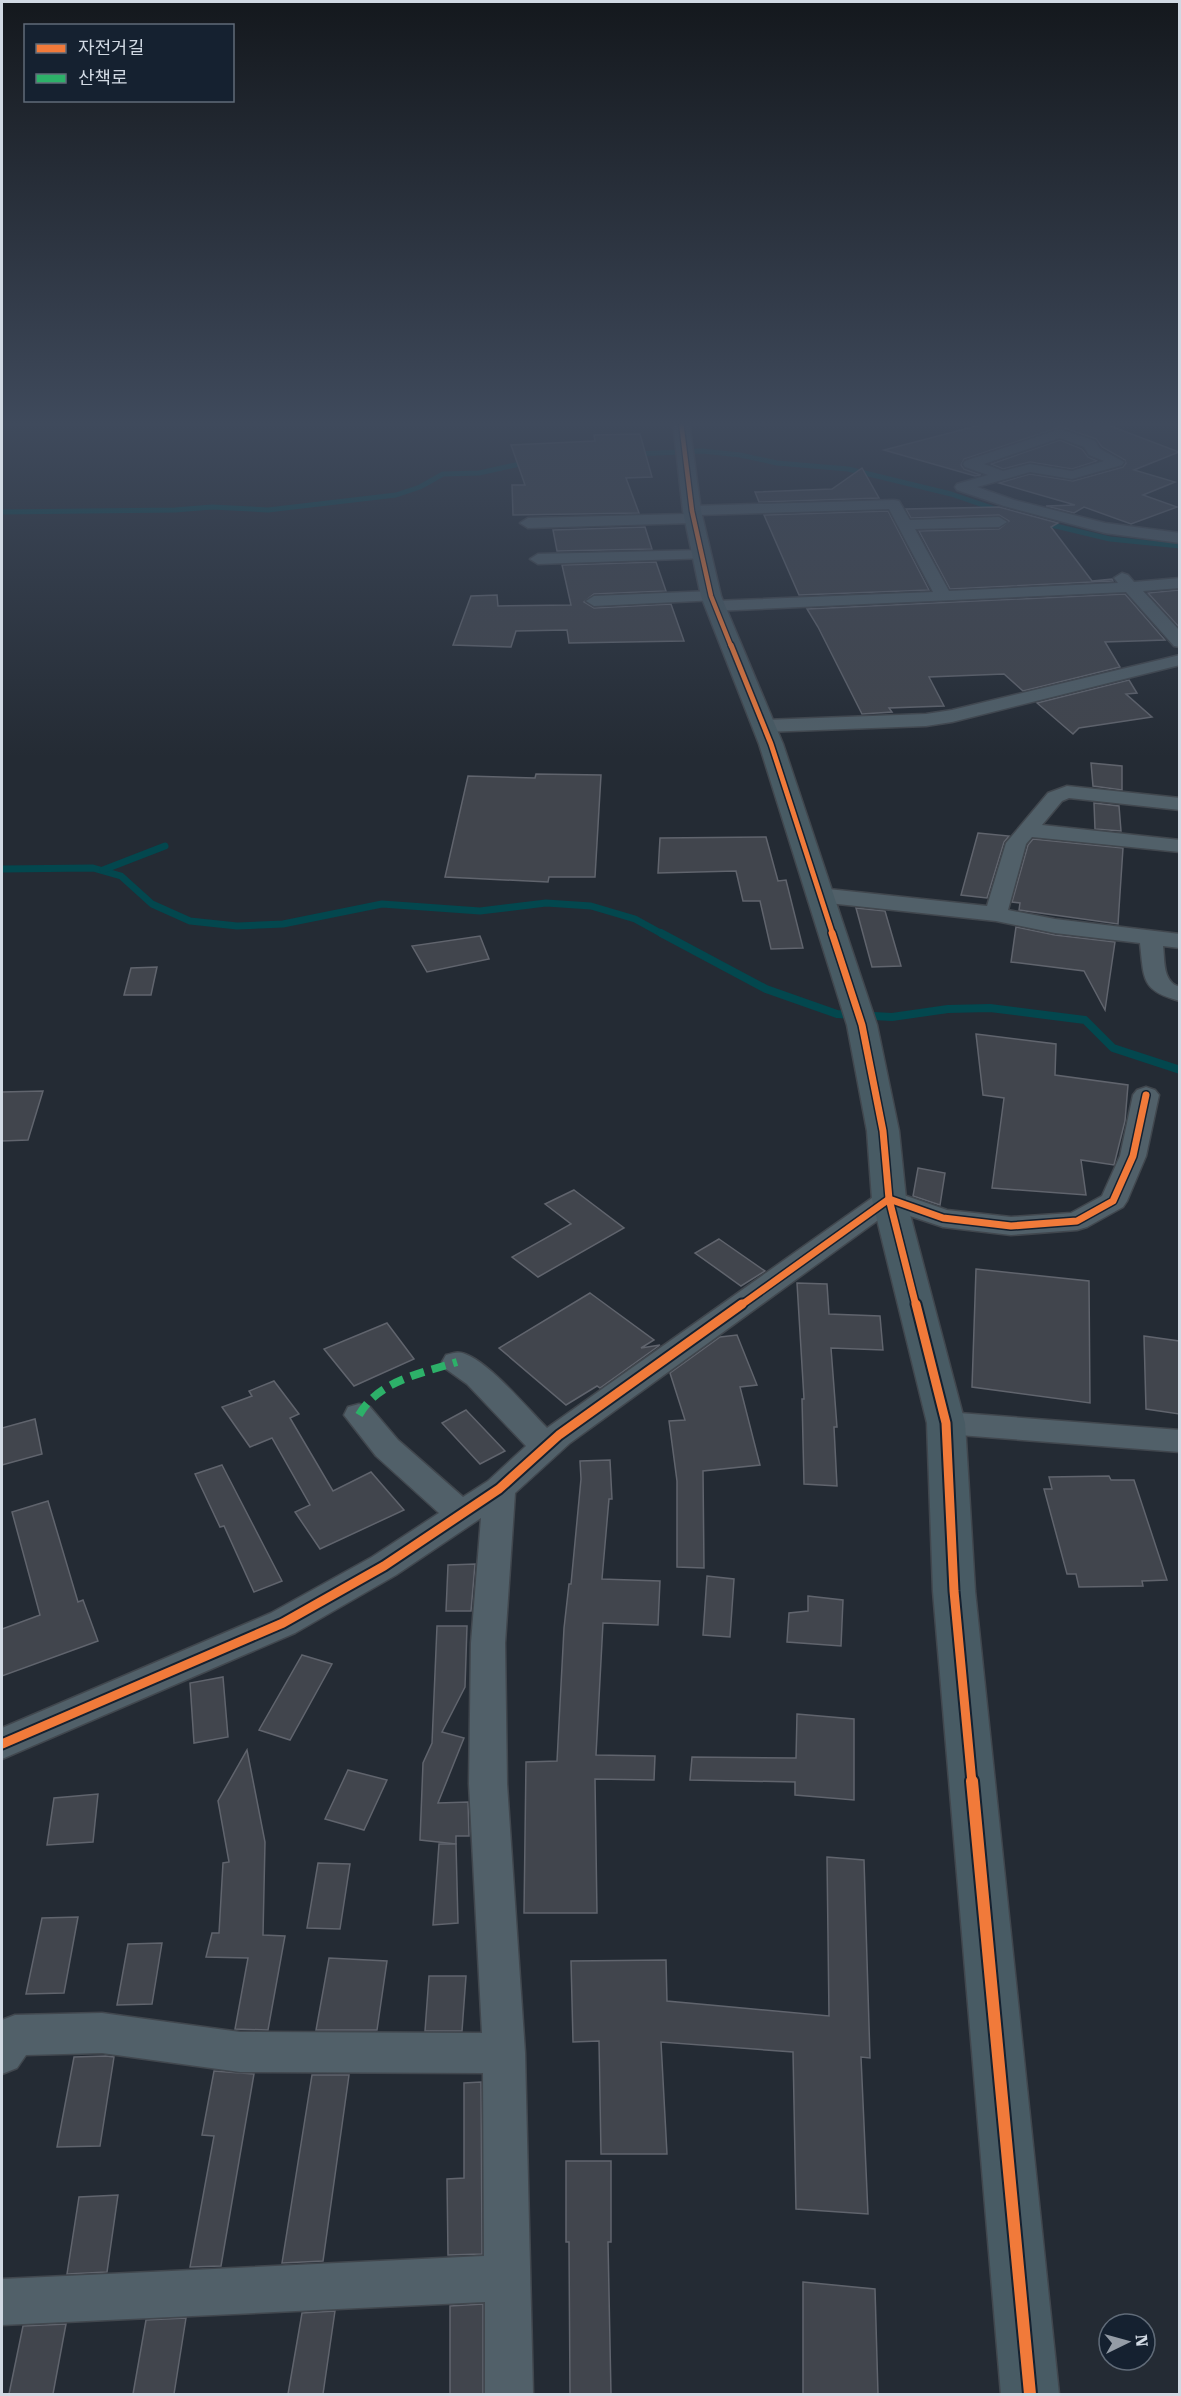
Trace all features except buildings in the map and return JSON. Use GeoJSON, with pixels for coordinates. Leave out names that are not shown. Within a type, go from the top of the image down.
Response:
{"type":"FeatureCollection","features":[{"type":"Feature","properties":{"kind":"street"},"geometry":{"type":"LineString","coordinates":[[697,534],[713,601],[767,734],[858,1013],[883,1131],[889,1199],[946,1423],[954,1591],[1030,2394]]}},
{"type":"Feature","properties":{"kind":"street"},"geometry":{"type":"LineString","coordinates":[[910,534],[944,596]]}},
{"type":"Feature","properties":{"kind":"street"},"geometry":{"type":"LineString","coordinates":[[1148,534],[1179,538]]}},
{"type":"Feature","properties":{"kind":"street"},"geometry":{"type":"LineString","coordinates":[[538,559],[702,555]]}},
{"type":"Feature","properties":{"kind":"street"},"geometry":{"type":"LineString","coordinates":[[1114,571],[1179,642]]}},
{"type":"Feature","properties":{"kind":"street"},"geometry":{"type":"LineString","coordinates":[[594,601],[944,596],[1179,583]]}},
{"type":"Feature","properties":{"kind":"street"},"geometry":{"type":"LineString","coordinates":[[767,734],[952,716],[1179,660]]}},
{"type":"Feature","properties":{"kind":"street"},"geometry":{"type":"LineString","coordinates":[[996,914],[1016,843],[1055,797],[1067,792],[1179,804]]}},
{"type":"Feature","properties":{"kind":"street"},"geometry":{"type":"LineString","coordinates":[[1027,830],[1179,846]]}},
{"type":"Feature","properties":{"kind":"street"},"geometry":{"type":"LineString","coordinates":[[819,896],[996,914],[1055,926],[1179,941]]}},
{"type":"Feature","properties":{"kind":"street"},"geometry":{"type":"LineString","coordinates":[[1151,938],[1155,977],[1165,990],[1179,994]]}},
{"type":"Feature","properties":{"kind":"street"},"geometry":{"type":"LineString","coordinates":[[889,1199],[954,1220],[1011,1226],[1077,1221],[1113,1201],[1133,1156],[1146,1095]]}},
{"type":"Feature","properties":{"kind":"street"},"geometry":{"type":"LineString","coordinates":[[2,1744],[283,1623],[384,1566],[499,1489],[569,1428],[889,1199]]}},
{"type":"Feature","properties":{"kind":"street"},"geometry":{"type":"LineString","coordinates":[[457,1362],[478,1377],[546,1447]]}},
{"type":"Feature","properties":{"kind":"street"},"geometry":{"type":"LineString","coordinates":[[359,1415],[387,1448],[462,1514]]}},
{"type":"Feature","properties":{"kind":"street"},"geometry":{"type":"LineString","coordinates":[[946,1423],[1179,1441]]}},
{"type":"Feature","properties":{"kind":"street"},"geometry":{"type":"LineString","coordinates":[[499,1489],[488,1643],[488,1784],[504,2053],[508,2394]]}},
{"type":"Feature","properties":{"kind":"street"},"geometry":{"type":"LineString","coordinates":[[2,2054],[15,2035],[102,2033],[240,2052],[504,2053]]}},
{"type":"Feature","properties":{"kind":"street"},"geometry":{"type":"LineString","coordinates":[[2,2302],[507,2278]]}},
{"type":"Feature","properties":{"kind":"waterway"},"geometry":{"type":"LineString","coordinates":[[1088,534],[1110,539],[1180,546]]}},
{"type":"Feature","properties":{"kind":"waterway"},"geometry":{"type":"LineString","coordinates":[[103,870],[165,846]]}},
{"type":"Feature","properties":{"kind":"waterway"},"geometry":{"type":"LineString","coordinates":[[2,869],[93,868],[121,876],[152,904],[190,921],[237,926],[283,924],[382,904],[480,911],[546,903],[591,906],[635,919],[664,935]]}},
{"type":"Feature","properties":{"kind":"waterway"},"geometry":{"type":"LineString","coordinates":[[661,933],[766,989],[837,1014],[892,1017],[948,1009],[990,1008],[1085,1020],[1113,1048],[1180,1070]]}},
{"type":"Feature","properties":{"kind":"marked path"},"geometry":{"type":"LineString","coordinates":[[359,1415],[365,1404],[387,1387],[457,1362]]}},
{"type":"Feature","properties":{"kind":"cycle path"},"geometry":{"type":"LineString","coordinates":[[697,534],[711,596],[771,744],[862,1025],[883,1131],[889,1199],[946,1423],[954,1591],[1030,2394]]}},
{"type":"Feature","properties":{"kind":"cycle path"},"geometry":{"type":"LineString","coordinates":[[2,1744],[283,1623],[384,1566],[499,1489],[559,1435],[889,1199],[943,1218],[1011,1226],[1077,1221],[1113,1201],[1133,1156],[1146,1095]]}}]}
